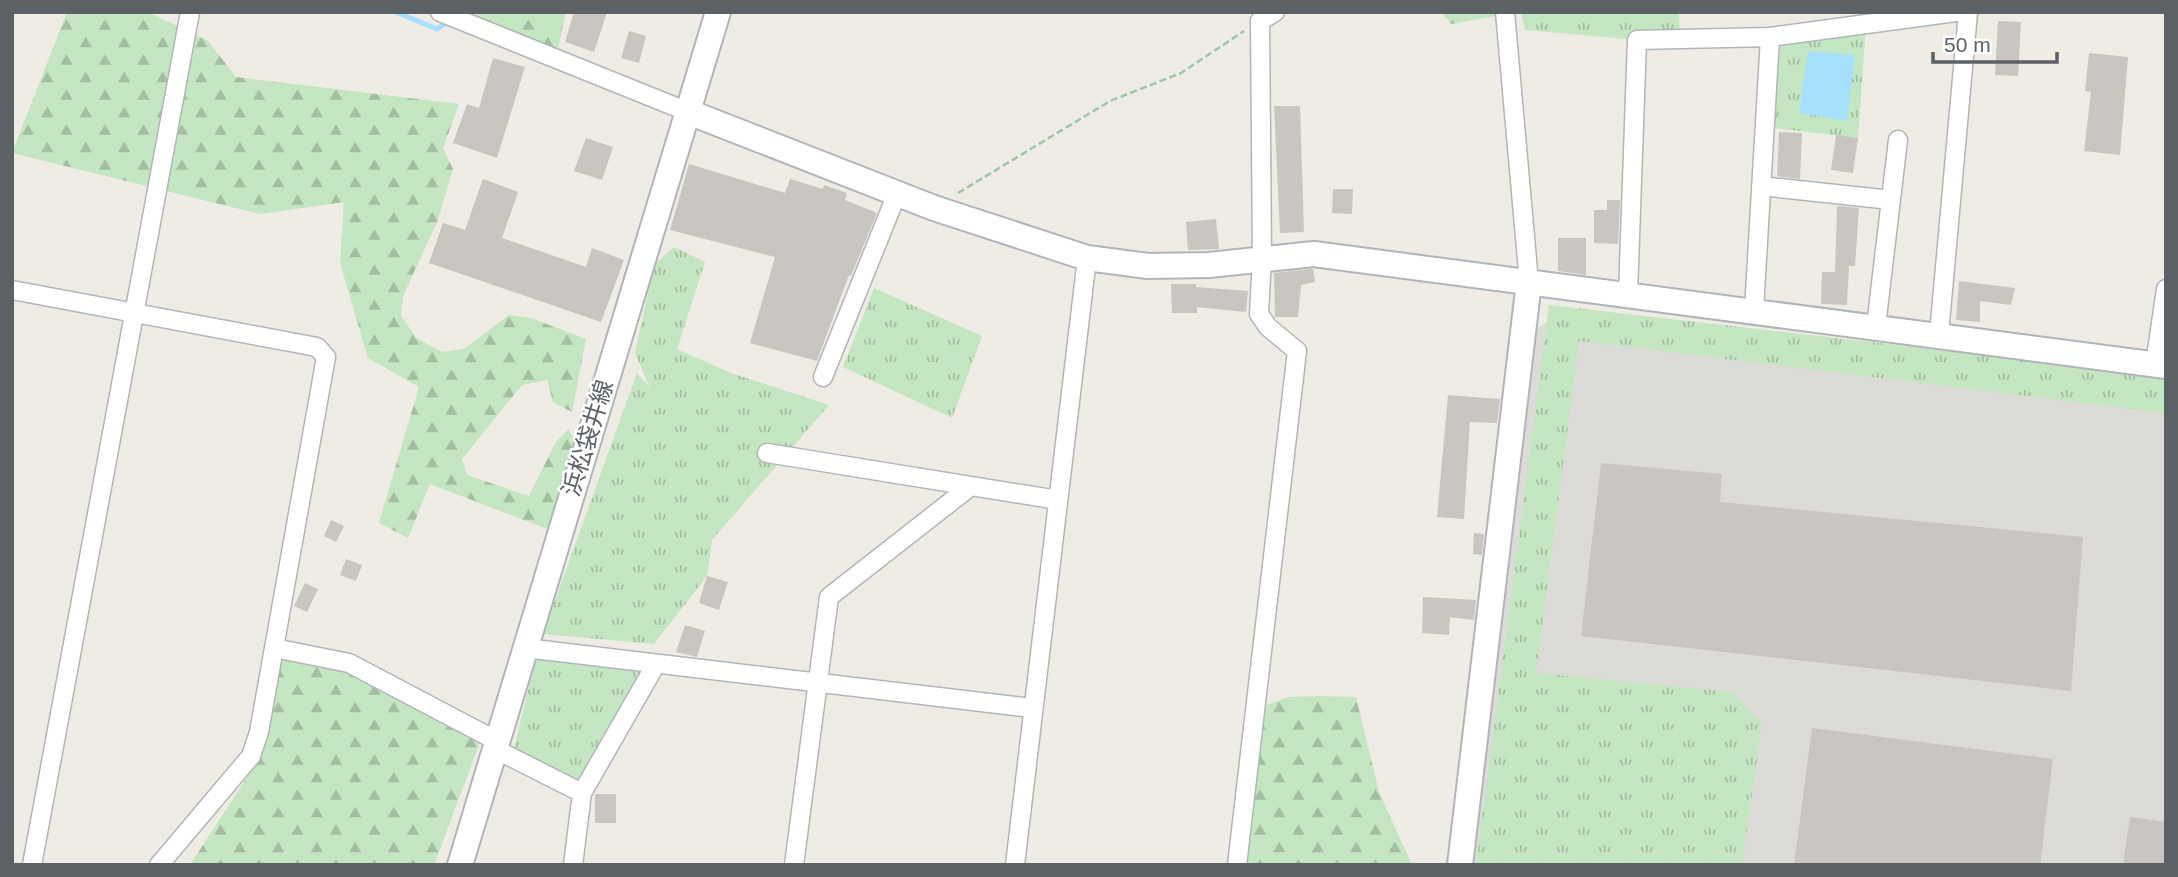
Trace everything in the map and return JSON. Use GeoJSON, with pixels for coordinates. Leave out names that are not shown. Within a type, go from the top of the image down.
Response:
{"type":"FeatureCollection","features":[{"type":"Feature","properties":{"kind":"street"},"geometry":{"type":"LineString","coordinates":[[32,865],[190,12]]}},
{"type":"Feature","properties":{"kind":"street","name":"浜松袋井線"},"geometry":{"type":"LineString","coordinates":[[460,865],[718,12]]}},
{"type":"Feature","properties":{"kind":"street"},"geometry":{"type":"LineString","coordinates":[[1460,865],[1529,282],[1505,12]]}},
{"type":"Feature","properties":{"kind":"street"},"geometry":{"type":"LineString","coordinates":[[1628,294],[1637,40],[1770,37],[1956,12]]}},
{"type":"Feature","properties":{"kind":"street"},"geometry":{"type":"LineString","coordinates":[[1939,334],[1968,12]]}},
{"type":"Feature","properties":{"kind":"street"},"geometry":{"type":"LineString","coordinates":[[442,13],[686,111],[898,191],[934,208],[1087,258],[1148,267],[1209,265],[1314,254],[2161,365],[2166,289]]}},
{"type":"Feature","properties":{"kind":"street"},"geometry":{"type":"LineString","coordinates":[[1237,865],[1297,351],[1268,327],[1259,314],[1268,17]]}},
{"type":"Feature","properties":{"kind":"street"},"geometry":{"type":"LineString","coordinates":[[1754,310],[1770,37]]}},
{"type":"Feature","properties":{"kind":"street"},"geometry":{"type":"LineString","coordinates":[[1876,326],[1898,139]]}},
{"type":"Feature","properties":{"kind":"street"},"geometry":{"type":"LineString","coordinates":[[1761,186],[1891,200]]}},
{"type":"Feature","properties":{"kind":"street"},"geometry":{"type":"LineString","coordinates":[[823,377],[898,191]]}},
{"type":"Feature","properties":{"kind":"street"},"geometry":{"type":"LineString","coordinates":[[1015,865],[1087,258]]}},
{"type":"Feature","properties":{"kind":"street"},"geometry":{"type":"LineString","coordinates":[[12,290],[317,347],[326,357],[259,732],[251,756],[159,865]]}},
{"type":"Feature","properties":{"kind":"street"},"geometry":{"type":"LineString","coordinates":[[767,453],[1058,500]]}},
{"type":"Feature","properties":{"kind":"street"},"geometry":{"type":"LineString","coordinates":[[794,865],[828,597],[971,486]]}},
{"type":"Feature","properties":{"kind":"street"},"geometry":{"type":"LineString","coordinates":[[274,648],[349,663],[582,793]]}},
{"type":"Feature","properties":{"kind":"street"},"geometry":{"type":"LineString","coordinates":[[525,648],[1032,708]]}},
{"type":"Feature","properties":{"kind":"street"},"geometry":{"type":"LineString","coordinates":[[573,865],[582,793],[656,664]]}},
{"type":"Feature","properties":{"kind":"path"},"geometry":{"type":"LineString","coordinates":[[934,208],[1110,101],[1181,73],[1268,17]]}},
{"type":"Feature","properties":{"kind":"shaded area"},"geometry":{"type":"Polygon","coordinates":[[[1564,311],[2166,390],[2166,865],[1474,865],[1533,331],[1564,311]]]}},
{"type":"Feature","properties":{"kind":"green space"},"geometry":{"type":"Polygon","coordinates":[[[67,12],[148,12],[208,41],[236,77],[459,104],[443,148],[453,169],[438,220],[403,296],[401,315],[416,338],[442,352],[464,349],[509,315],[531,318],[586,339],[572,412],[553,402],[547,380],[522,385],[462,459],[467,475],[529,496],[556,442],[569,429],[576,444],[550,530],[430,484],[408,538],[379,523],[419,387],[368,358],[340,263],[344,202],[260,214],[12,153],[67,12]]]}},
{"type":"Feature","properties":{"kind":"green space"},"geometry":{"type":"Polygon","coordinates":[[[482,12],[566,12],[556,58],[464,22],[482,12]]]}},
{"type":"Feature","properties":{"kind":"green space"},"geometry":{"type":"Polygon","coordinates":[[[1441,12],[1496,12],[1496,16],[1451,24],[1441,12]]]}},
{"type":"Feature","properties":{"kind":"green space"},"geometry":{"type":"Polygon","coordinates":[[[1521,12],[1679,12],[1680,39],[1637,40],[1525,30],[1521,12]]]}},
{"type":"Feature","properties":{"kind":"green space"},"geometry":{"type":"Polygon","coordinates":[[[1866,24],[1858,138],[1765,127],[1770,37],[1866,24]]]}},
{"type":"Feature","properties":{"kind":"green space"},"geometry":{"type":"Polygon","coordinates":[[[674,247],[705,262],[677,349],[731,373],[829,405],[712,540],[707,576],[654,644],[543,634],[637,373],[650,388],[635,353],[654,265],[674,247]]]}},
{"type":"Feature","properties":{"kind":"green space"},"geometry":{"type":"Polygon","coordinates":[[[874,288],[982,336],[952,418],[843,367],[874,288]]]}},
{"type":"Feature","properties":{"kind":"green space"},"geometry":{"type":"Polygon","coordinates":[[[1549,305],[2166,376],[2166,413],[1579,341],[1536,673],[1732,692],[1762,723],[1742,865],[1476,865],[1549,305]]]}},
{"type":"Feature","properties":{"kind":"green space"},"geometry":{"type":"Polygon","coordinates":[[[538,650],[645,662],[582,793],[514,748],[538,650]]]}},
{"type":"Feature","properties":{"kind":"green space"},"geometry":{"type":"Polygon","coordinates":[[[282,653],[354,669],[480,742],[434,865],[190,865],[257,762],[282,653]]]}},
{"type":"Feature","properties":{"kind":"green space"},"geometry":{"type":"Polygon","coordinates":[[[1288,697],[1356,697],[1379,792],[1412,865],[1240,865],[1253,806],[1261,707],[1288,697]]]}},
{"type":"Feature","properties":{"kind":"water"},"geometry":{"type":"Polygon","coordinates":[[[1808,51],[1855,55],[1847,121],[1799,113],[1808,51]]]}},
{"type":"Feature","properties":{"kind":"building"},"geometry":{"type":"Polygon","coordinates":[[[574,12],[607,12],[594,52],[565,42],[574,12]]]}},
{"type":"Feature","properties":{"kind":"building"},"geometry":{"type":"Polygon","coordinates":[[[1998,21],[2021,22],[2018,76],[1995,75],[1998,21]]]}},
{"type":"Feature","properties":{"kind":"building"},"geometry":{"type":"Polygon","coordinates":[[[629,31],[646,36],[639,63],[621,58],[629,31]]]}},
{"type":"Feature","properties":{"kind":"building"},"geometry":{"type":"Polygon","coordinates":[[[2089,53],[2128,57],[2120,155],[2084,151],[2091,92],[2085,91],[2089,53]]]}},
{"type":"Feature","properties":{"kind":"building"},"geometry":{"type":"Polygon","coordinates":[[[493,58],[525,67],[497,158],[453,143],[467,104],[479,108],[493,58]]]}},
{"type":"Feature","properties":{"kind":"building"},"geometry":{"type":"Polygon","coordinates":[[[1274,106],[1300,106],[1304,232],[1280,233],[1274,106]]]}},
{"type":"Feature","properties":{"kind":"building"},"geometry":{"type":"Polygon","coordinates":[[[1779,132],[1802,133],[1800,179],[1777,176],[1779,132]]]}},
{"type":"Feature","properties":{"kind":"building"},"geometry":{"type":"Polygon","coordinates":[[[1836,135],[1858,138],[1853,173],[1831,170],[1836,135]]]}},
{"type":"Feature","properties":{"kind":"building"},"geometry":{"type":"Polygon","coordinates":[[[586,138],[613,147],[602,180],[574,171],[586,138]]]}},
{"type":"Feature","properties":{"kind":"building"},"geometry":{"type":"Polygon","coordinates":[[[689,164],[785,193],[790,179],[823,189],[824,185],[847,193],[845,200],[877,213],[851,276],[849,275],[817,361],[750,343],[775,257],[670,230],[689,164]]]}},
{"type":"Feature","properties":{"kind":"building"},"geometry":{"type":"Polygon","coordinates":[[[483,179],[518,192],[502,238],[586,267],[592,248],[624,260],[601,322],[429,263],[443,223],[465,230],[483,179]]]}},
{"type":"Feature","properties":{"kind":"building"},"geometry":{"type":"Polygon","coordinates":[[[1333,189],[1353,189],[1352,214],[1332,213],[1333,189]]]}},
{"type":"Feature","properties":{"kind":"building"},"geometry":{"type":"Polygon","coordinates":[[[1607,200],[1620,200],[1618,244],[1594,243],[1594,210],[1607,210],[1607,200]]]}},
{"type":"Feature","properties":{"kind":"building"},"geometry":{"type":"Polygon","coordinates":[[[1837,206],[1859,208],[1855,266],[1849,266],[1847,305],[1821,304],[1822,272],[1835,272],[1837,206]]]}},
{"type":"Feature","properties":{"kind":"building"},"geometry":{"type":"Polygon","coordinates":[[[1216,219],[1219,249],[1188,250],[1186,222],[1216,219]]]}},
{"type":"Feature","properties":{"kind":"building"},"geometry":{"type":"Polygon","coordinates":[[[1558,238],[1586,238],[1586,275],[1558,271],[1558,238]]]}},
{"type":"Feature","properties":{"kind":"building"},"geometry":{"type":"Polygon","coordinates":[[[1313,269],[1315,282],[1301,285],[1298,317],[1275,317],[1274,273],[1313,269]]]}},
{"type":"Feature","properties":{"kind":"building"},"geometry":{"type":"Polygon","coordinates":[[[1959,281],[2015,288],[2011,305],[1980,301],[1980,322],[1956,320],[1959,281]]]}},
{"type":"Feature","properties":{"kind":"building"},"geometry":{"type":"Polygon","coordinates":[[[1171,284],[1196,284],[1196,287],[1248,291],[1246,312],[1197,307],[1197,313],[1172,313],[1171,284]]]}},
{"type":"Feature","properties":{"kind":"building"},"geometry":{"type":"Polygon","coordinates":[[[1448,395],[1500,399],[1497,423],[1470,422],[1464,519],[1437,517],[1448,395]]]}},
{"type":"Feature","properties":{"kind":"building"},"geometry":{"type":"Polygon","coordinates":[[[1601,463],[1722,474],[1720,502],[2083,537],[2071,691],[1581,636],[1601,463]]]}},
{"type":"Feature","properties":{"kind":"building"},"geometry":{"type":"Polygon","coordinates":[[[331,520],[344,526],[336,542],[324,536],[331,520]]]}},
{"type":"Feature","properties":{"kind":"building"},"geometry":{"type":"Polygon","coordinates":[[[1474,533],[1484,534],[1482,555],[1473,554],[1474,533]]]}},
{"type":"Feature","properties":{"kind":"building"},"geometry":{"type":"Polygon","coordinates":[[[346,559],[362,565],[356,581],[340,575],[346,559]]]}},
{"type":"Feature","properties":{"kind":"building"},"geometry":{"type":"Polygon","coordinates":[[[707,576],[728,582],[719,610],[699,603],[707,576]]]}},
{"type":"Feature","properties":{"kind":"building"},"geometry":{"type":"Polygon","coordinates":[[[305,583],[318,589],[307,612],[294,606],[305,583]]]}},
{"type":"Feature","properties":{"kind":"building"},"geometry":{"type":"Polygon","coordinates":[[[1423,597],[1476,600],[1474,620],[1450,617],[1449,635],[1422,633],[1423,597]]]}},
{"type":"Feature","properties":{"kind":"building"},"geometry":{"type":"Polygon","coordinates":[[[685,625],[705,631],[697,657],[676,652],[685,625]]]}},
{"type":"Feature","properties":{"kind":"building"},"geometry":{"type":"Polygon","coordinates":[[[1812,728],[2053,759],[2040,865],[1794,865],[1812,728]]]}},
{"type":"Feature","properties":{"kind":"building"},"geometry":{"type":"Polygon","coordinates":[[[595,794],[616,794],[616,823],[595,823],[595,794]]]}},
{"type":"Feature","properties":{"kind":"building"},"geometry":{"type":"Polygon","coordinates":[[[2130,817],[2166,822],[2166,865],[2123,865],[2130,817]]]}},
{"type":"Feature","properties":{"kind":"waterway"},"geometry":{"type":"LineString","coordinates":[[396,12],[437,29],[450,20]]}}]}
